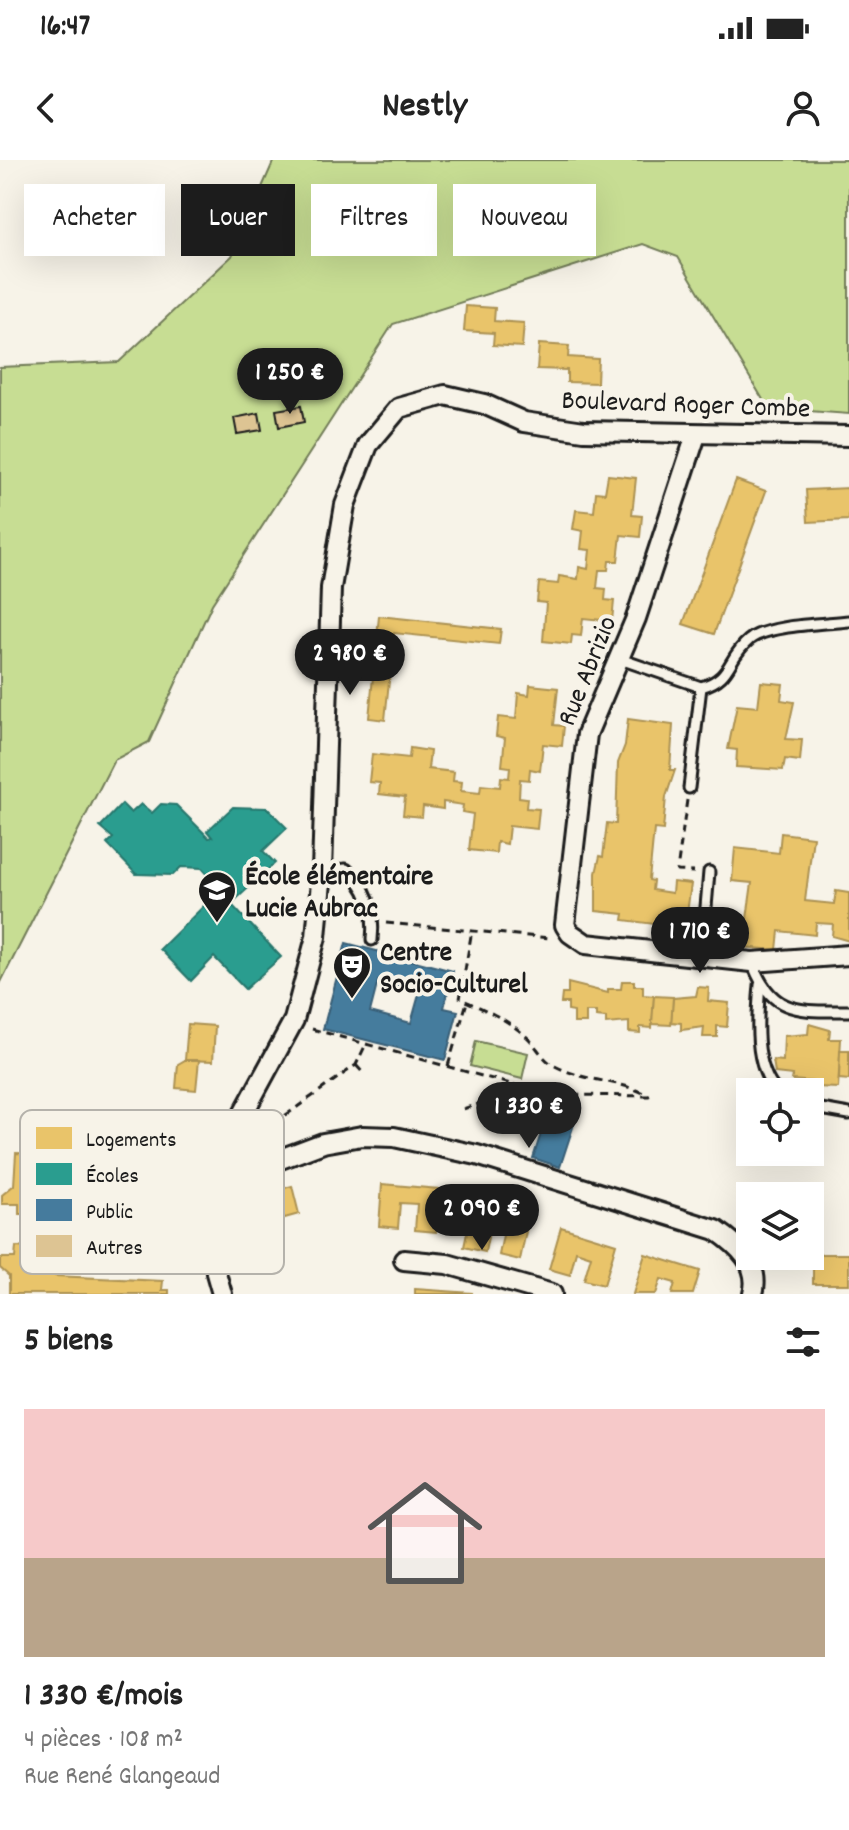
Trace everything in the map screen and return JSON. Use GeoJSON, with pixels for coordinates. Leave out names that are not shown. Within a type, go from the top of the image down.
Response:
{"type":"FeatureCollection","features":[{"type":"Feature","properties":{"kind":"street","name":"Boulevard Roger Combe"},"geometry":{"type":"LineString","coordinates":[[251,1110],[294,1020],[316,937],[322,871],[331,588],[345,505],[368,445],[399,408],[445,395],[484,404],[524,422],[584,431],[849,436]]}},
{"type":"Feature","properties":{"kind":"street","name":"Rue Abrizio"},"geometry":{"type":"LineString","coordinates":[[570,933],[565,917],[582,755],[587,734],[620,659],[696,435]]}},
{"type":"Feature","properties":{"kind":"street"},"geometry":{"type":"LineString","coordinates":[[570,933],[586,944],[702,954],[752,962],[849,955]]}},
{"type":"Feature","properties":{"kind":"street"},"geometry":{"type":"LineString","coordinates":[[284,1158],[323,1143],[362,1136],[426,1142],[716,1230],[735,1243],[749,1261],[757,1282],[753,1294]]}},
{"type":"Feature","properties":{"kind":"street"},"geometry":{"type":"LineString","coordinates":[[404,1260],[468,1269],[552,1294]]}},
{"type":"Feature","properties":{"kind":"street","name":"Boulevard Roger Combe"},"geometry":{"type":"LineString","coordinates":[[216,1274],[222,1294]]}},
{"type":"Feature","properties":{"kind":"lane"},"geometry":{"type":"LineString","coordinates":[[620,659],[701,687],[719,682],[750,638],[769,631],[849,621]]}},
{"type":"Feature","properties":{"kind":"lane"},"geometry":{"type":"LineString","coordinates":[[689,788],[701,687]]}},
{"type":"Feature","properties":{"kind":"lane"},"geometry":{"type":"LineString","coordinates":[[322,871],[346,869],[361,881],[374,922],[372,940]]}},
{"type":"Feature","properties":{"kind":"lane"},"geometry":{"type":"LineString","coordinates":[[702,954],[709,872]]}},
{"type":"Feature","properties":{"kind":"lane"},"geometry":{"type":"LineString","coordinates":[[752,962],[760,985],[757,1013],[764,1078]]}},
{"type":"Feature","properties":{"kind":"lane"},"geometry":{"type":"LineString","coordinates":[[760,985],[794,1011],[849,1011]]}},
{"type":"Feature","properties":{"kind":"lane"},"geometry":{"type":"LineString","coordinates":[[824,1110],[849,1114]]}},
{"type":"Feature","properties":{"kind":"path"},"geometry":{"type":"LineString","coordinates":[[689,788],[677,871],[709,872]]}},
{"type":"Feature","properties":{"kind":"path"},"geometry":{"type":"LineString","coordinates":[[374,922],[559,939],[570,933]]}},
{"type":"Feature","properties":{"kind":"path"},"geometry":{"type":"LineString","coordinates":[[294,1020],[366,1044],[533,1091],[569,1095],[649,1096],[632,1086],[584,1080],[550,1064],[529,1039],[493,1012],[460,999],[472,930]]}},
{"type":"Feature","properties":{"kind":"path"},"geometry":{"type":"LineString","coordinates":[[448,1066],[467,1002]]}},
{"type":"Feature","properties":{"kind":"path"},"geometry":{"type":"LineString","coordinates":[[284,1119],[313,1100],[356,1065],[366,1044]]}},
{"type":"Feature","properties":{"kind":"path"},"geometry":{"type":"LineString","coordinates":[[356,1065],[364,1074]]}},
{"type":"Feature","properties":{"kind":"path"},"geometry":{"type":"LineString","coordinates":[[463,1109],[508,1094],[533,1091]]}},
{"type":"Feature","properties":{"kind":"green space"},"geometry":{"type":"Polygon","coordinates":[[[274,160],[849,160],[849,414],[768,408],[678,257],[643,244],[393,324],[212,604],[149,742],[114,760],[0,984],[0,367],[119,362],[232,256],[295,256],[295,184],[264,184],[274,160]]]}},
{"type":"Feature","properties":{"kind":"green space"},"geometry":{"type":"Polygon","coordinates":[[[476,1041],[528,1053],[522,1079],[470,1066],[476,1041]]]}},
{"type":"Feature","properties":{"kind":"building: Logements"},"geometry":{"type":"Polygon","coordinates":[[[466,306],[495,308],[494,321],[524,323],[522,347],[493,345],[494,333],[464,331],[466,306]]]}},
{"type":"Feature","properties":{"kind":"building: Logements"},"geometry":{"type":"Polygon","coordinates":[[[539,344],[569,346],[568,357],[598,359],[597,383],[567,382],[567,370],[537,369],[539,344]]]}},
{"type":"Feature","properties":{"kind":"building: Logements"},"geometry":{"type":"Polygon","coordinates":[[[608,475],[636,478],[632,515],[642,516],[640,537],[621,535],[618,561],[609,561],[608,570],[599,570],[597,588],[606,589],[605,600],[614,601],[612,621],[583,618],[581,636],[572,635],[571,644],[543,641],[546,603],[537,602],[539,582],[558,584],[559,576],[578,579],[579,567],[588,569],[590,550],[581,549],[583,531],[573,529],[576,510],[594,512],[596,492],[605,493],[608,475]]]}},
{"type":"Feature","properties":{"kind":"building: Logements"},"geometry":{"type":"Polygon","coordinates":[[[736,480],[766,491],[714,634],[683,624],[736,480]]]}},
{"type":"Feature","properties":{"kind":"building: Logements"},"geometry":{"type":"Polygon","coordinates":[[[849,488],[849,520],[808,522],[806,490],[849,488]]]}},
{"type":"Feature","properties":{"kind":"building: Logements"},"geometry":{"type":"Polygon","coordinates":[[[379,616],[501,629],[499,644],[394,633],[385,720],[369,718],[379,616]]]}},
{"type":"Feature","properties":{"kind":"building: Logements"},"geometry":{"type":"Polygon","coordinates":[[[761,682],[783,684],[781,700],[794,702],[786,739],[802,740],[800,761],[785,759],[783,770],[736,767],[737,750],[728,749],[737,705],[758,707],[761,682]]]}},
{"type":"Feature","properties":{"kind":"building: Logements"},"geometry":{"type":"Polygon","coordinates":[[[530,685],[558,688],[554,725],[564,726],[562,746],[543,744],[540,771],[530,769],[529,780],[520,779],[519,797],[527,798],[526,808],[539,809],[537,829],[509,826],[507,844],[497,842],[496,853],[469,850],[473,814],[462,812],[463,805],[443,802],[443,809],[423,806],[422,817],[403,815],[405,797],[379,794],[380,783],[369,782],[372,754],[409,758],[410,748],[430,751],[428,769],[454,772],[453,781],[462,782],[461,791],[480,793],[481,785],[500,787],[501,777],[509,778],[510,767],[502,766],[505,738],[496,736],[498,717],[516,719],[518,693],[529,695],[530,685]]]}},
{"type":"Feature","properties":{"kind":"building: Logements"},"geometry":{"type":"Polygon","coordinates":[[[628,719],[673,725],[670,770],[675,770],[666,797],[663,830],[654,829],[649,880],[653,881],[652,890],[672,893],[673,882],[691,884],[685,928],[623,920],[624,914],[596,911],[596,873],[600,856],[603,857],[607,823],[616,824],[618,763],[625,745],[628,719]]]}},
{"type":"Feature","properties":{"kind":"building: Logements"},"geometry":{"type":"Polygon","coordinates":[[[781,833],[813,837],[805,901],[834,904],[836,891],[849,893],[849,941],[832,936],[833,924],[816,923],[815,935],[779,931],[777,950],[743,947],[752,883],[732,881],[735,848],[779,853],[781,833]]]}},
{"type":"Feature","properties":{"kind":"building: Logements"},"geometry":{"type":"Polygon","coordinates":[[[622,981],[634,981],[634,986],[643,986],[643,995],[654,996],[652,1028],[640,1027],[640,1033],[629,1032],[629,1022],[606,1024],[606,1018],[596,1017],[596,1012],[586,1012],[586,1023],[574,1023],[574,1012],[568,1011],[568,1003],[561,1003],[562,994],[568,994],[568,983],[608,993],[608,989],[621,989],[622,981]]]}},
{"type":"Feature","properties":{"kind":"building: Logements"},"geometry":{"type":"Polygon","coordinates":[[[698,987],[709,988],[708,1001],[729,1003],[727,1027],[717,1026],[717,1037],[703,1037],[704,1027],[681,1030],[681,1023],[671,1022],[673,998],[696,996],[698,987]]]}},
{"type":"Feature","properties":{"kind":"building: Logements"},"geometry":{"type":"Polygon","coordinates":[[[654,996],[673,997],[671,1025],[652,1024],[654,996]]]}},
{"type":"Feature","properties":{"kind":"building: Logements"},"geometry":{"type":"Polygon","coordinates":[[[188,1024],[215,1026],[213,1061],[185,1060],[188,1024]]]}},
{"type":"Feature","properties":{"kind":"building: Logements"},"geometry":{"type":"Polygon","coordinates":[[[809,1024],[830,1030],[829,1039],[841,1039],[838,1088],[824,1087],[824,1078],[792,1078],[793,1075],[775,1073],[773,1060],[783,1061],[784,1036],[808,1034],[809,1024]]]}},
{"type":"Feature","properties":{"kind":"building: Logements"},"geometry":{"type":"Polygon","coordinates":[[[840,1051],[849,1051],[849,1080],[839,1079],[840,1051]]]}},
{"type":"Feature","properties":{"kind":"building: Logements"},"geometry":{"type":"Polygon","coordinates":[[[185,1060],[199,1060],[196,1090],[176,1088],[178,1064],[185,1060]]]}},
{"type":"Feature","properties":{"kind":"building: Logements"},"geometry":{"type":"Polygon","coordinates":[[[538,1123],[544,1125],[541,1134],[534,1132],[538,1123]]]}},
{"type":"Feature","properties":{"kind":"building: Logements"},"geometry":{"type":"Polygon","coordinates":[[[16,1153],[20,1153],[20,1214],[19,1204],[2,1204],[2,1195],[14,1185],[16,1153]]]}},
{"type":"Feature","properties":{"kind":"building: Logements"},"geometry":{"type":"Polygon","coordinates":[[[382,1184],[439,1189],[436,1232],[415,1230],[417,1204],[400,1203],[398,1228],[379,1226],[382,1184]]]}},
{"type":"Feature","properties":{"kind":"building: Logements"},"geometry":{"type":"Polygon","coordinates":[[[292,1186],[299,1214],[284,1218],[284,1188],[292,1186]]]}},
{"type":"Feature","properties":{"kind":"building: Logements"},"geometry":{"type":"Polygon","coordinates":[[[473,1205],[529,1217],[520,1260],[499,1255],[504,1230],[490,1227],[485,1252],[464,1247],[473,1205]]]}},
{"type":"Feature","properties":{"kind":"building: Logements"},"geometry":{"type":"Polygon","coordinates":[[[561,1227],[616,1244],[604,1285],[584,1280],[591,1256],[576,1251],[570,1275],[549,1269],[561,1227]]]}},
{"type":"Feature","properties":{"kind":"building: Logements"},"geometry":{"type":"Polygon","coordinates":[[[16,1247],[20,1247],[20,1274],[163,1281],[162,1290],[169,1290],[169,1294],[9,1294],[9,1276],[0,1268],[0,1258],[15,1258],[16,1247]]]}},
{"type":"Feature","properties":{"kind":"building: Logements"},"geometry":{"type":"Polygon","coordinates":[[[645,1254],[700,1271],[693,1294],[672,1294],[675,1283],[661,1279],[656,1294],[633,1294],[645,1254]]]}},
{"type":"Feature","properties":{"kind":"building: Logements"},"geometry":{"type":"Polygon","coordinates":[[[824,1254],[849,1254],[849,1284],[813,1284],[813,1270],[824,1270],[824,1254]]]}},
{"type":"Feature","properties":{"kind":"building: Logements"},"geometry":{"type":"Polygon","coordinates":[[[415,1289],[472,1293],[472,1294],[415,1294],[415,1289]]]}},
{"type":"Feature","properties":{"kind":"building: Écoles"},"geometry":{"type":"Polygon","coordinates":[[[122,804],[131,813],[141,804],[152,813],[161,804],[176,805],[209,838],[212,837],[207,831],[233,807],[267,808],[287,828],[263,851],[275,863],[231,904],[281,957],[245,989],[214,957],[191,981],[160,949],[221,889],[202,868],[181,867],[173,875],[136,874],[107,844],[113,838],[100,827],[122,804]]]}},
{"type":"Feature","properties":{"kind":"building: Public","name":"Centre Socio-Culturel"},"geometry":{"type":"Polygon","coordinates":[[[346,943],[453,971],[444,1008],[458,1011],[445,1060],[323,1029],[346,943]],[[378,981],[370,1012],[411,1023],[420,991],[378,981]]]}},
{"type":"Feature","properties":{"kind":"building: Public"},"geometry":{"type":"Polygon","coordinates":[[[550,1106],[577,1115],[560,1167],[533,1158],[550,1106]]]}},
{"type":"Feature","properties":{"kind":"building: Autres"},"geometry":{"type":"Polygon","coordinates":[[[301,406],[304,422],[279,427],[276,410],[301,406]]]}},
{"type":"Feature","properties":{"kind":"building: Autres"},"geometry":{"type":"Polygon","coordinates":[[[259,413],[262,430],[237,434],[234,418],[259,413]]]}},
{"type":"Feature","properties":{"kind":"place","name":"École élémentaire Lucie Aubrac"},"geometry":{"type":"Point","coordinates":[217,924]}},
{"type":"Feature","properties":{"kind":"place","name":"Centre Socio-Culturel"},"geometry":{"type":"Point","coordinates":[352,1000]}}]}
